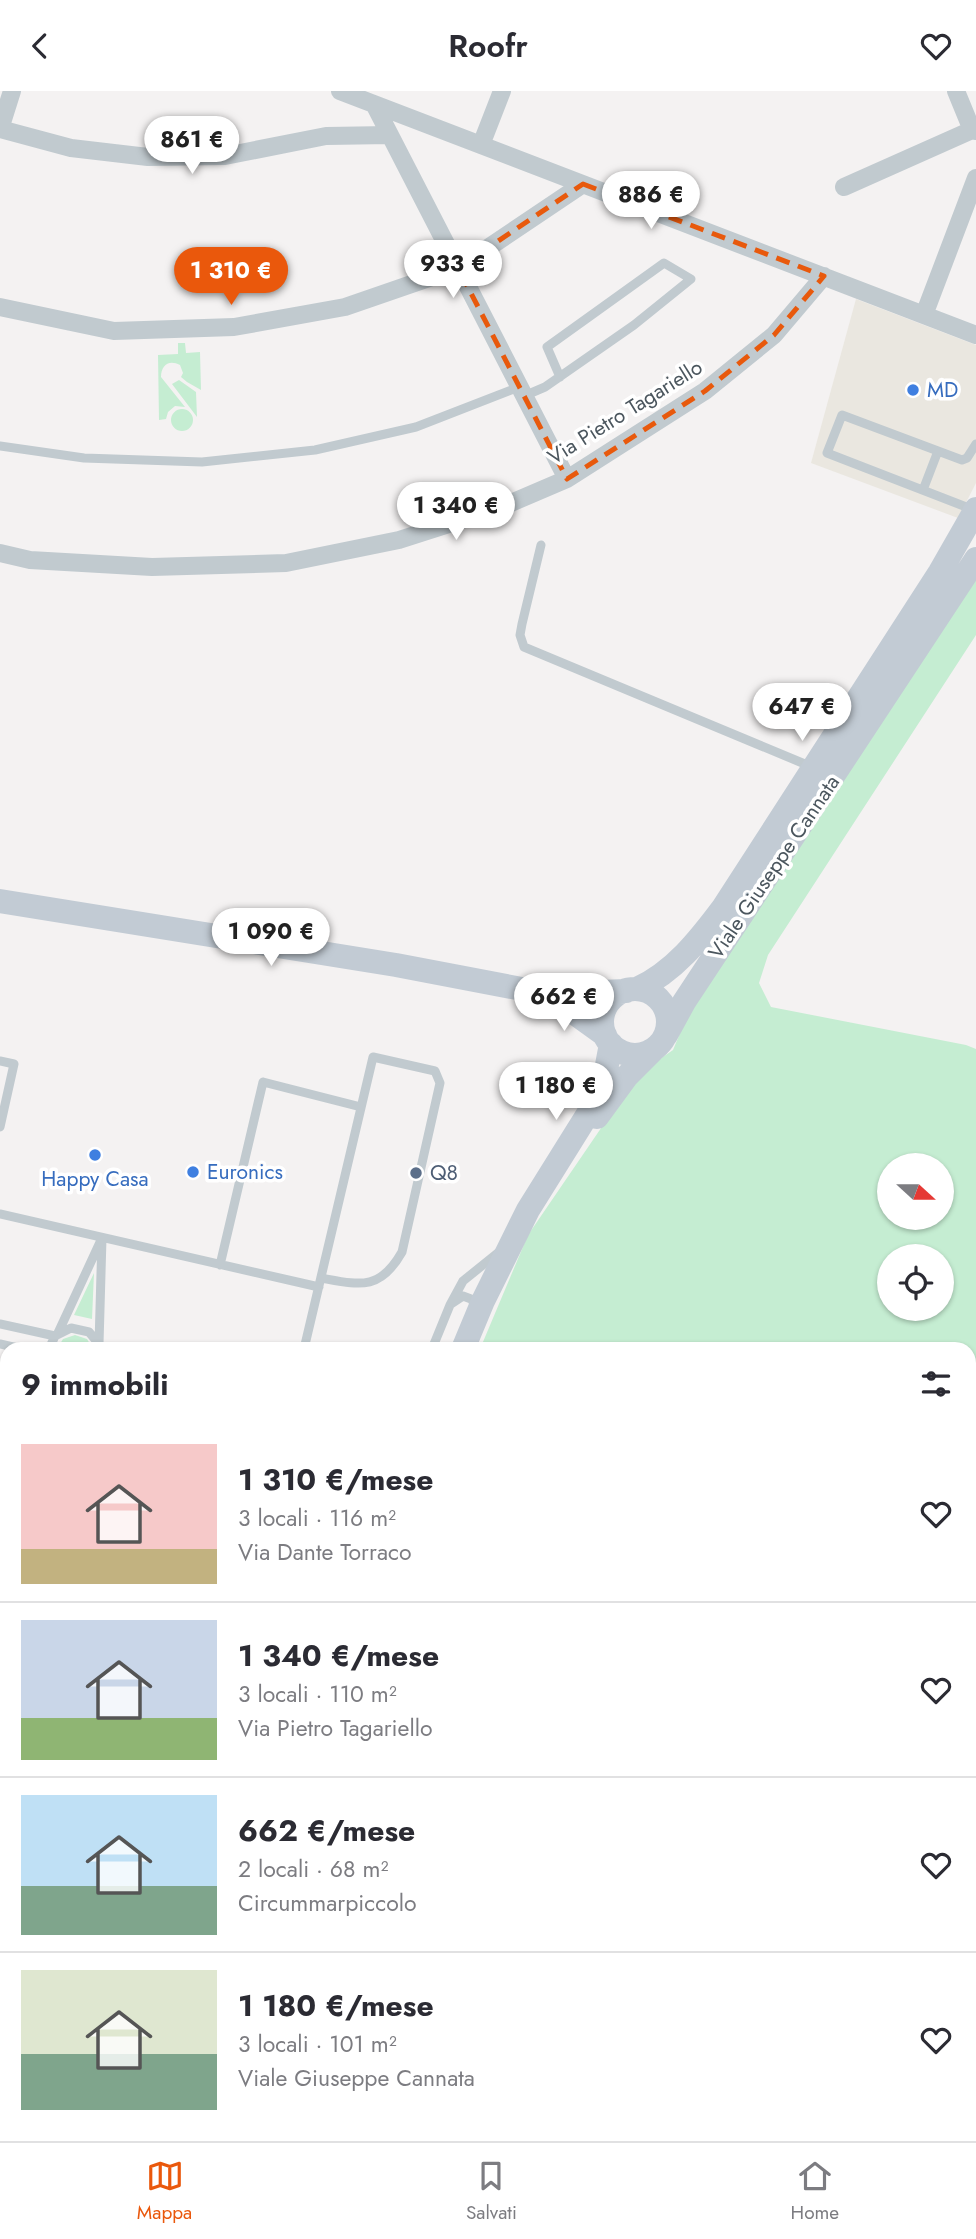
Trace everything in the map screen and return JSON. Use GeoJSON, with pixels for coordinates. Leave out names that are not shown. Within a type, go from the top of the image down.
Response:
{"type":"FeatureCollection","features":[{"type":"Feature","properties":{"kind":"street"},"geometry":{"type":"LineString","coordinates":[[12,91],[0,129],[71,148],[148,157],[225,156],[326,136],[390,135]]}},
{"type":"Feature","properties":{"kind":"street"},"geometry":{"type":"LineString","coordinates":[[340,91],[976,335]]}},
{"type":"Feature","properties":{"kind":"street"},"geometry":{"type":"LineString","coordinates":[[481,145],[502,91]]}},
{"type":"Feature","properties":{"kind":"street"},"geometry":{"type":"LineString","coordinates":[[844,187],[974,131],[956,91]]}},
{"type":"Feature","properties":{"kind":"street"},"geometry":{"type":"LineString","coordinates":[[374,104],[567,479]]}},
{"type":"Feature","properties":{"kind":"street"},"geometry":{"type":"LineString","coordinates":[[924,315],[976,178]]}},
{"type":"Feature","properties":{"kind":"street"},"geometry":{"type":"LineString","coordinates":[[0,307],[114,331],[234,327],[345,307],[458,268],[583,184]]}},
{"type":"Feature","properties":{"kind":"street","name":"Via Pietro Tagariello"},"geometry":{"type":"LineString","coordinates":[[0,553],[30,560],[152,566],[286,563],[399,540],[499,508],[567,479],[705,391],[774,335],[824,276]]}},
{"type":"Feature","properties":{"kind":"street","name":"Viale Giuseppe Cannata"},"geometry":{"type":"LineString","coordinates":[[631,990],[653,982],[678,961],[700,939],[723,908],[940,572],[976,509]]}},
{"type":"Feature","properties":{"kind":"street","name":"Viale Giuseppe Cannata"},"geometry":{"type":"LineString","coordinates":[[528,1210],[627,1076],[659,1043],[976,559]]}},
{"type":"Feature","properties":{"kind":"street"},"geometry":{"type":"LineString","coordinates":[[0,901],[396,965],[548,994],[631,990],[648,992],[657,997],[663,1005],[668,1025],[659,1043],[642,1055],[631,1055],[620,1051],[548,994]]}},
{"type":"Feature","properties":{"kind":"street"},"geometry":{"type":"LineString","coordinates":[[608,1040],[603,1024],[608,1003],[616,996],[631,990]]}},
{"type":"Feature","properties":{"kind":"street","name":"Viale Giuseppe Cannata"},"geometry":{"type":"LineString","coordinates":[[466,1342],[528,1210],[591,1109],[606,1070],[608,1040]]}},
{"type":"Feature","properties":{"kind":"lane"},"geometry":{"type":"LineString","coordinates":[[0,446],[84,458],[202,463],[315,450],[415,427],[522,391],[545,387],[560,377],[634,325],[691,279],[664,263],[547,347],[560,377]]}},
{"type":"Feature","properties":{"kind":"lane"},"geometry":{"type":"LineString","coordinates":[[976,444],[967,458],[962,460],[842,415],[827,453],[976,509]]}},
{"type":"Feature","properties":{"kind":"lane"},"geometry":{"type":"LineString","coordinates":[[923,490],[938,451]]}},
{"type":"Feature","properties":{"kind":"lane"},"geometry":{"type":"LineString","coordinates":[[541,545],[520,635],[524,647],[813,768]]}},
{"type":"Feature","properties":{"kind":"lane"},"geometry":{"type":"LineString","coordinates":[[0,1213],[220,1265],[320,1283],[373,1282],[392,1270],[402,1251],[440,1083],[435,1070],[373,1057],[320,1283],[306,1342]]}},
{"type":"Feature","properties":{"kind":"lane"},"geometry":{"type":"LineString","coordinates":[[0,1061],[14,1065],[0,1127]]}},
{"type":"Feature","properties":{"kind":"lane"},"geometry":{"type":"LineString","coordinates":[[220,1265],[263,1082],[361,1107]]}},
{"type":"Feature","properties":{"kind":"lane"},"geometry":{"type":"LineString","coordinates":[[53,1342],[102,1238]]}},
{"type":"Feature","properties":{"kind":"lane"},"geometry":{"type":"LineString","coordinates":[[100,1342],[102,1238]]}},
{"type":"Feature","properties":{"kind":"lane"},"geometry":{"type":"LineString","coordinates":[[435,1342],[463,1281],[512,1243]]}},
{"type":"Feature","properties":{"kind":"lane"},"geometry":{"type":"LineString","coordinates":[[450,1305],[463,1296],[475,1304],[478,1312]]}},
{"type":"Feature","properties":{"kind":"lane"},"geometry":{"type":"LineString","coordinates":[[0,1324],[57,1335],[68,1328],[80,1328],[92,1334],[97,1342]]}},
{"type":"Feature","properties":{"kind":"highlighted area"},"geometry":{"type":"Polygon","coordinates":[[[583,184],[824,276],[774,335],[705,391],[567,479],[458,268],[583,184]]]}},
{"type":"Feature","properties":{"kind":"shaded area"},"geometry":{"type":"Polygon","coordinates":[[[856,299],[976,345],[976,483],[958,518],[811,463],[856,299]]]}},
{"type":"Feature","properties":{"kind":"green space"},"geometry":{"type":"Polygon","coordinates":[[[178,343],[185,343],[186,353],[200,352],[201,390],[181,377],[183,373],[180,365],[166,364],[161,377],[185,407],[175,406],[168,412],[166,419],[159,420],[158,355],[178,354],[178,343]]]}},
{"type":"Feature","properties":{"kind":"green space"},"geometry":{"type":"Polygon","coordinates":[[[179,380],[196,392],[197,417],[172,384],[179,380]]]}},
{"type":"Feature","properties":{"kind":"green space"},"geometry":{"type":"Polygon","coordinates":[[[182,409],[190,412],[193,420],[190,428],[182,431],[174,428],[171,420],[174,412],[182,409]]]}},
{"type":"Feature","properties":{"kind":"green space"},"geometry":{"type":"Polygon","coordinates":[[[976,570],[976,635],[768,955],[759,983],[771,1007],[976,1049],[976,1342],[483,1342],[528,1235],[638,1074],[673,1050],[694,1000],[976,570]]]}},
{"type":"Feature","properties":{"kind":"green space"},"geometry":{"type":"Polygon","coordinates":[[[94,1273],[92,1319],[74,1315],[94,1273]]]}},
{"type":"Feature","properties":{"kind":"green space"},"geometry":{"type":"Polygon","coordinates":[[[75,1335],[89,1342],[61,1342],[75,1335]]]}},
{"type":"Feature","properties":{"kind":"place","name":"MD"},"geometry":{"type":"Point","coordinates":[913,390]}},
{"type":"Feature","properties":{"kind":"place","name":"Happy Casa"},"geometry":{"type":"Point","coordinates":[95,1155]}},
{"type":"Feature","properties":{"kind":"place","name":"Euronics"},"geometry":{"type":"Point","coordinates":[193,1172]}},
{"type":"Feature","properties":{"kind":"place","name":"Q8"},"geometry":{"type":"Point","coordinates":[416,1173]}}]}
